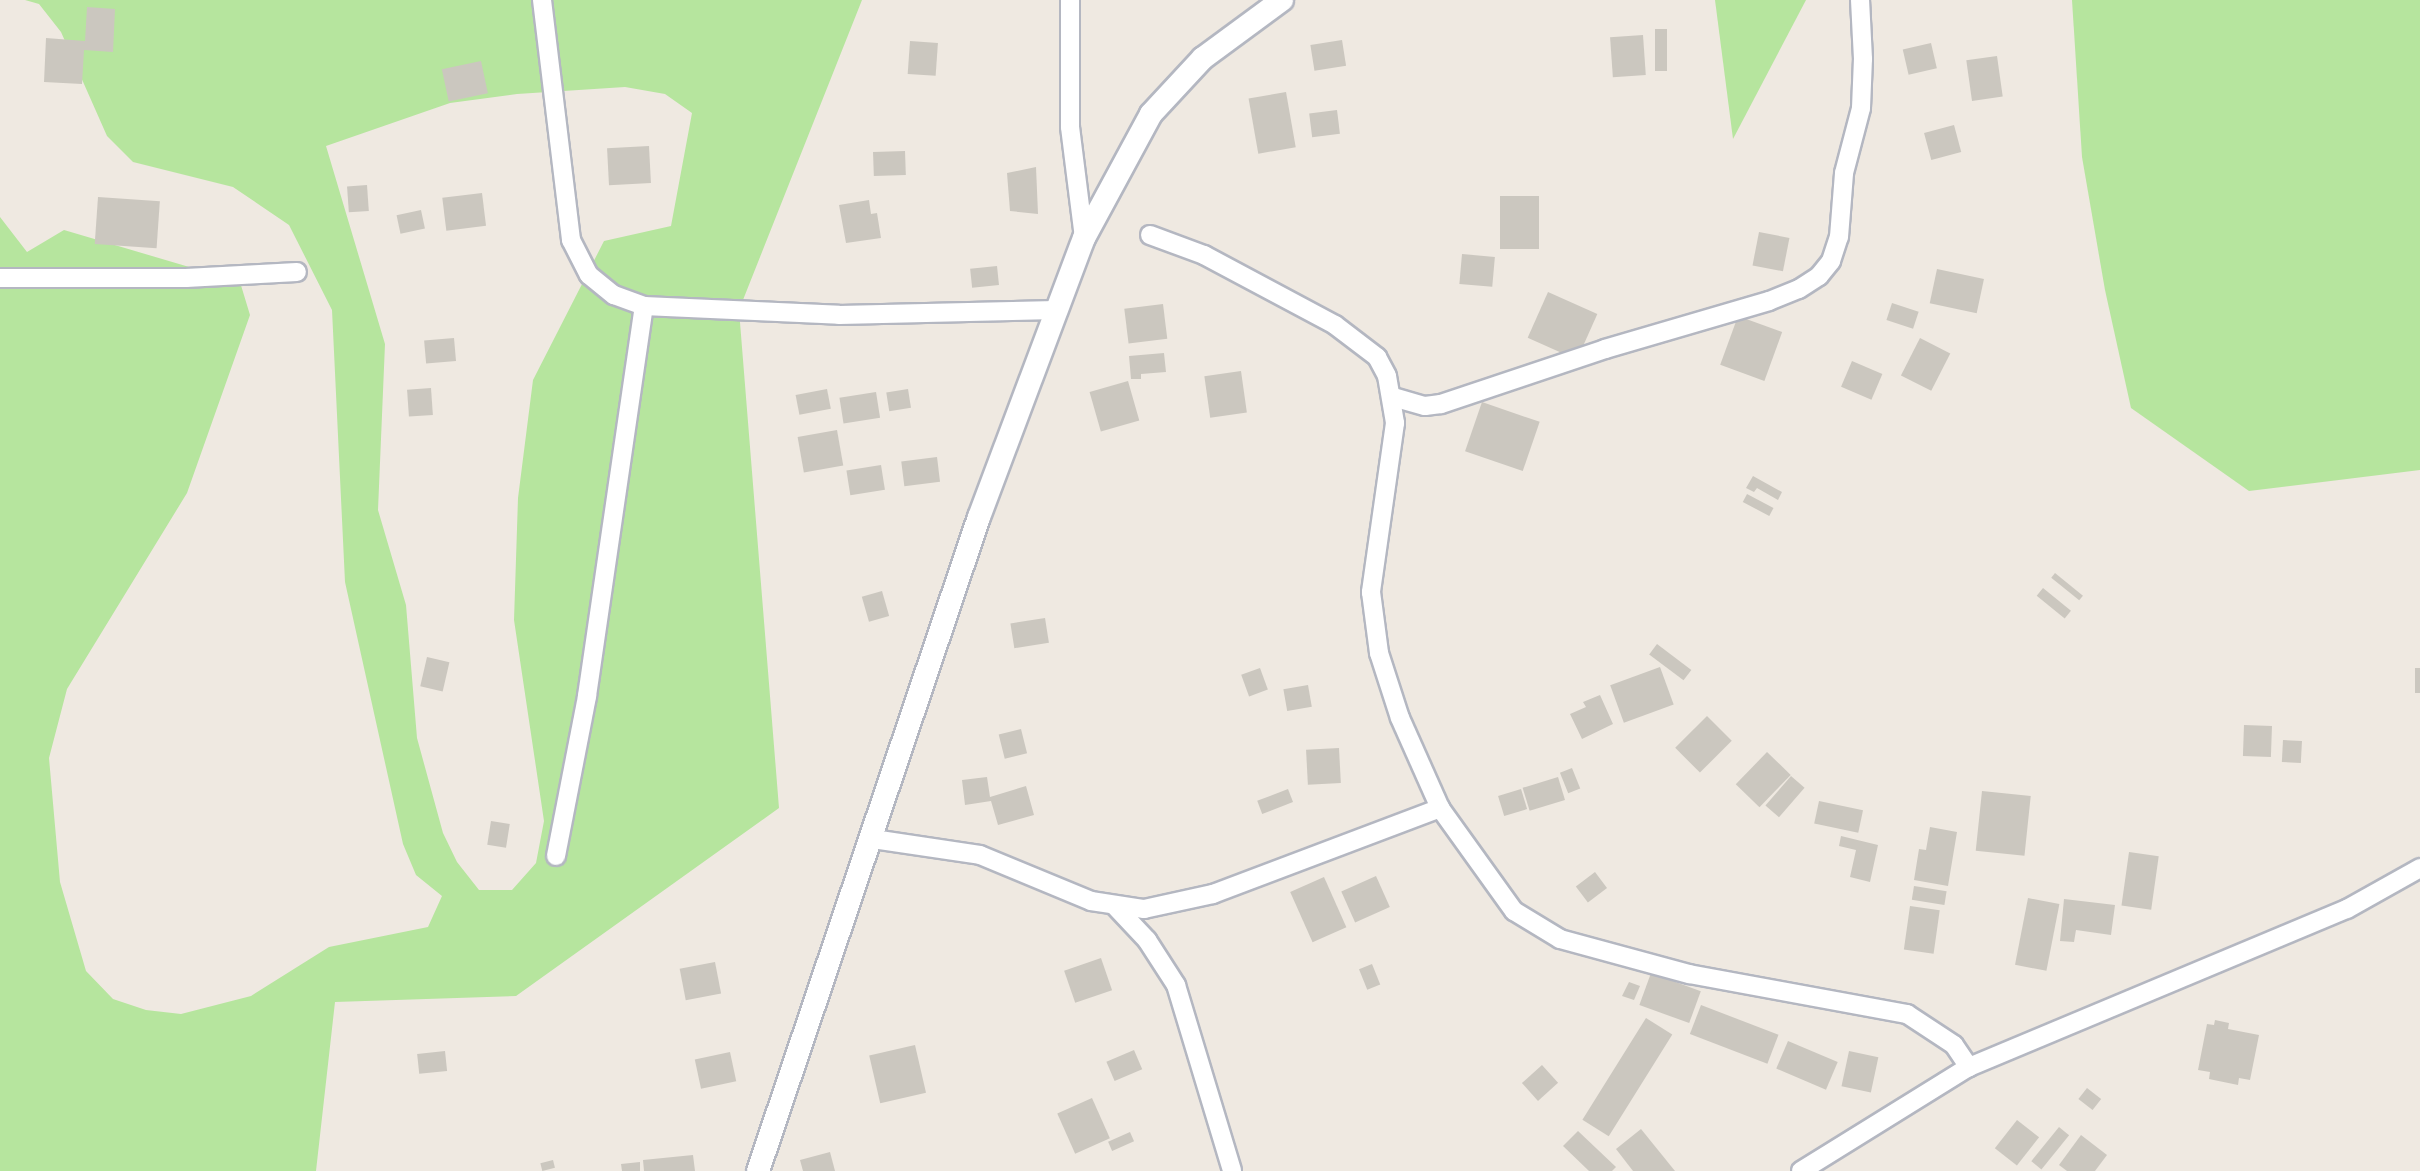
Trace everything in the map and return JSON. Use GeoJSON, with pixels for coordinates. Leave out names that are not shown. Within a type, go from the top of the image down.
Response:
{"type":"FeatureCollection","features":[{"type":"Feature","properties":{"kind":"street"},"geometry":{"type":"LineString","coordinates":[[542,0],[570,240],[589,275],[614,295],[644,306],[839,315],[1056,310]]}},
{"type":"Feature","properties":{"kind":"street"},"geometry":{"type":"LineString","coordinates":[[1070,0],[1070,127],[1084,238]]}},
{"type":"Feature","properties":{"kind":"street"},"geometry":{"type":"LineString","coordinates":[[758,1171],[873,839],[979,517],[1084,238],[1151,114],[1203,58],[1282,0]]}},
{"type":"Feature","properties":{"kind":"street"},"geometry":{"type":"LineString","coordinates":[[1393,397],[1425,406],[1442,404],[1615,346],[1769,301],[1799,289],[1819,276],[1831,261],[1839,237],[1844,173],[1861,108],[1863,59],[1860,0]]}},
{"type":"Feature","properties":{"kind":"street"},"geometry":{"type":"LineString","coordinates":[[1150,235],[1204,255],[1335,325],[1377,357],[1393,397],[1395,423],[1374,560],[1372,626],[1400,718],[1440,808],[1515,911],[1560,939],[1735,984],[1907,1014],[1954,1045],[1969,1067]]}},
{"type":"Feature","properties":{"kind":"street"},"geometry":{"type":"LineString","coordinates":[[0,278],[186,278],[297,272]]}},
{"type":"Feature","properties":{"kind":"street"},"geometry":{"type":"LineString","coordinates":[[555,856],[587,696],[644,306]]}},
{"type":"Feature","properties":{"kind":"street"},"geometry":{"type":"LineString","coordinates":[[873,839],[980,855],[1062,891],[1115,906],[1144,909],[1213,894],[1440,808]]}},
{"type":"Feature","properties":{"kind":"street"},"geometry":{"type":"LineString","coordinates":[[1801,1171],[1969,1067],[2347,909],[2420,867]]}},
{"type":"Feature","properties":{"kind":"street"},"geometry":{"type":"LineString","coordinates":[[1115,906],[1147,940],[1176,985],[1233,1171]]}},
{"type":"Feature","properties":{"kind":"green space"},"geometry":{"type":"Polygon","coordinates":[[[25,0],[862,0],[739,310],[779,808],[516,996],[335,1002],[316,1171],[0,1171],[0,217],[27,252],[64,230],[240,282],[250,315],[187,493],[67,689],[49,758],[60,882],[86,971],[113,999],[146,1010],[181,1014],[251,996],[329,947],[428,927],[442,896],[416,875],[403,844],[345,582],[332,310],[289,225],[233,187],[133,162],[107,136],[61,32],[39,4],[25,0]],[[625,87],[517,94],[450,103],[326,146],[385,344],[378,510],[406,605],[417,738],[443,833],[457,862],[479,890],[512,890],[536,863],[544,821],[514,620],[518,498],[533,380],[604,241],[671,226],[692,113],[665,94],[625,87]]]}},
{"type":"Feature","properties":{"kind":"green space"},"geometry":{"type":"Polygon","coordinates":[[[1715,0],[1806,0],[1733,139],[1715,0]]]}},
{"type":"Feature","properties":{"kind":"green space"},"geometry":{"type":"Polygon","coordinates":[[[2072,0],[2420,0],[2420,470],[2249,491],[2131,408],[2105,290],[2082,157],[2072,0]]]}},
{"type":"Feature","properties":{"kind":"building"},"geometry":{"type":"Polygon","coordinates":[[[87,7],[115,9],[113,52],[84,50],[82,84],[44,82],[46,38],[85,41],[87,7]]]}},
{"type":"Feature","properties":{"kind":"building"},"geometry":{"type":"Polygon","coordinates":[[[1655,29],[1667,29],[1667,71],[1655,71],[1655,29]]]}},
{"type":"Feature","properties":{"kind":"building"},"geometry":{"type":"Polygon","coordinates":[[[1643,35],[1646,75],[1613,77],[1610,37],[1643,35]]]}},
{"type":"Feature","properties":{"kind":"building"},"geometry":{"type":"Polygon","coordinates":[[[1342,40],[1346,66],[1314,71],[1310,45],[1342,40]]]}},
{"type":"Feature","properties":{"kind":"building"},"geometry":{"type":"Polygon","coordinates":[[[910,41],[938,43],[936,76],[908,74],[910,41]]]}},
{"type":"Feature","properties":{"kind":"building"},"geometry":{"type":"Polygon","coordinates":[[[1931,43],[1937,68],[1909,75],[1903,50],[1931,43]]]}},
{"type":"Feature","properties":{"kind":"building"},"geometry":{"type":"Polygon","coordinates":[[[1997,56],[2003,97],[1972,101],[1966,60],[1997,56]]]}},
{"type":"Feature","properties":{"kind":"building"},"geometry":{"type":"Polygon","coordinates":[[[481,61],[488,93],[449,102],[442,69],[481,61]]]}},
{"type":"Feature","properties":{"kind":"building"},"geometry":{"type":"Polygon","coordinates":[[[1286,92],[1296,147],[1258,154],[1249,99],[1286,92]]]}},
{"type":"Feature","properties":{"kind":"building"},"geometry":{"type":"Polygon","coordinates":[[[1337,110],[1340,134],[1312,137],[1309,113],[1337,110]]]}},
{"type":"Feature","properties":{"kind":"building"},"geometry":{"type":"Polygon","coordinates":[[[1954,125],[1961,152],[1931,160],[1924,133],[1954,125]]]}},
{"type":"Feature","properties":{"kind":"building"},"geometry":{"type":"Polygon","coordinates":[[[649,146],[651,183],[609,185],[607,148],[649,146]]]}},
{"type":"Feature","properties":{"kind":"building"},"geometry":{"type":"Polygon","coordinates":[[[905,151],[906,175],[874,176],[873,152],[905,151]]]}},
{"type":"Feature","properties":{"kind":"building"},"geometry":{"type":"Polygon","coordinates":[[[1036,167],[1038,214],[1010,211],[1007,173],[1036,167]]]}},
{"type":"Feature","properties":{"kind":"building"},"geometry":{"type":"Polygon","coordinates":[[[367,185],[369,211],[349,212],[347,186],[367,185]]]}},
{"type":"Feature","properties":{"kind":"building"},"geometry":{"type":"Polygon","coordinates":[[[482,193],[486,226],[446,231],[442,198],[482,193]]]}},
{"type":"Feature","properties":{"kind":"building"},"geometry":{"type":"Polygon","coordinates":[[[1500,196],[1539,196],[1539,249],[1500,249],[1500,196]]]}},
{"type":"Feature","properties":{"kind":"building"},"geometry":{"type":"Polygon","coordinates":[[[98,197],[160,201],[157,248],[95,244],[98,197]]]}},
{"type":"Feature","properties":{"kind":"building"},"geometry":{"type":"Polygon","coordinates":[[[869,200],[871,214],[877,213],[881,238],[846,243],[839,205],[869,200]]]}},
{"type":"Feature","properties":{"kind":"building"},"geometry":{"type":"Polygon","coordinates":[[[421,210],[425,229],[400,234],[397,215],[421,210]]]}},
{"type":"Feature","properties":{"kind":"building"},"geometry":{"type":"Polygon","coordinates":[[[1759,232],[1789,238],[1783,271],[1753,265],[1759,232]]]}},
{"type":"Feature","properties":{"kind":"building"},"geometry":{"type":"Polygon","coordinates":[[[1462,254],[1495,257],[1492,287],[1459,284],[1462,254]]]}},
{"type":"Feature","properties":{"kind":"building"},"geometry":{"type":"Polygon","coordinates":[[[997,266],[999,285],[972,288],[970,269],[997,266]]]}},
{"type":"Feature","properties":{"kind":"building"},"geometry":{"type":"Polygon","coordinates":[[[1937,269],[1984,279],[1977,313],[1930,303],[1937,269]]]}},
{"type":"Feature","properties":{"kind":"building"},"geometry":{"type":"Polygon","coordinates":[[[1548,292],[1597,314],[1577,360],[1528,338],[1548,292]]]}},
{"type":"Feature","properties":{"kind":"building"},"geometry":{"type":"Polygon","coordinates":[[[1892,303],[1919,312],[1913,329],[1886,320],[1892,303]]]}},
{"type":"Feature","properties":{"kind":"building"},"geometry":{"type":"Polygon","coordinates":[[[1163,304],[1167,339],[1129,343],[1124,309],[1163,304]]]}},
{"type":"Feature","properties":{"kind":"building"},"geometry":{"type":"Polygon","coordinates":[[[1738,316],[1782,332],[1764,381],[1720,365],[1738,316]]]}},
{"type":"Feature","properties":{"kind":"building"},"geometry":{"type":"Polygon","coordinates":[[[454,338],[456,361],[426,364],[424,341],[454,338]]]}},
{"type":"Feature","properties":{"kind":"building"},"geometry":{"type":"Polygon","coordinates":[[[1920,338],[1950,353],[1931,391],[1901,375],[1920,338]]]}},
{"type":"Feature","properties":{"kind":"building"},"geometry":{"type":"Polygon","coordinates":[[[1164,353],[1166,372],[1141,374],[1141,379],[1131,379],[1129,356],[1164,353]]]}},
{"type":"Feature","properties":{"kind":"building"},"geometry":{"type":"Polygon","coordinates":[[[1852,361],[1882,374],[1871,400],[1841,387],[1852,361]]]}},
{"type":"Feature","properties":{"kind":"building"},"geometry":{"type":"Polygon","coordinates":[[[1241,371],[1247,413],[1210,418],[1204,376],[1241,371]]]}},
{"type":"Feature","properties":{"kind":"building"},"geometry":{"type":"Polygon","coordinates":[[[1128,381],[1139,420],[1101,431],[1090,392],[1128,381]]]}},
{"type":"Feature","properties":{"kind":"building"},"geometry":{"type":"Polygon","coordinates":[[[431,388],[433,415],[409,417],[407,390],[431,388]]]}},
{"type":"Feature","properties":{"kind":"building"},"geometry":{"type":"Polygon","coordinates":[[[827,389],[831,409],[799,415],[796,395],[827,389]]]}},
{"type":"Feature","properties":{"kind":"building"},"geometry":{"type":"Polygon","coordinates":[[[908,389],[911,408],[889,411],[886,392],[908,389]]]}},
{"type":"Feature","properties":{"kind":"building"},"geometry":{"type":"Polygon","coordinates":[[[876,392],[880,418],[844,423],[839,398],[876,392]]]}},
{"type":"Feature","properties":{"kind":"building"},"geometry":{"type":"Polygon","coordinates":[[[1482,402],[1540,422],[1523,471],[1465,451],[1482,402]]]}},
{"type":"Feature","properties":{"kind":"building"},"geometry":{"type":"Polygon","coordinates":[[[837,430],[843,465],[804,472],[798,437],[837,430]]]}},
{"type":"Feature","properties":{"kind":"building"},"geometry":{"type":"Polygon","coordinates":[[[937,457],[940,482],[904,486],[901,461],[937,457]]]}},
{"type":"Feature","properties":{"kind":"building"},"geometry":{"type":"Polygon","coordinates":[[[881,465],[885,490],[850,495],[846,470],[881,465]]]}},
{"type":"Feature","properties":{"kind":"building"},"geometry":{"type":"Polygon","coordinates":[[[1753,476],[1782,492],[1778,500],[1757,488],[1754,492],[1746,488],[1753,476]]]}},
{"type":"Feature","properties":{"kind":"building"},"geometry":{"type":"Polygon","coordinates":[[[1747,494],[1773,508],[1769,516],[1743,502],[1747,494]]]}},
{"type":"Feature","properties":{"kind":"building"},"geometry":{"type":"Polygon","coordinates":[[[2055,573],[2083,596],[2079,600],[2051,578],[2055,573]]]}},
{"type":"Feature","properties":{"kind":"building"},"geometry":{"type":"Polygon","coordinates":[[[2043,588],[2071,611],[2065,618],[2037,596],[2043,588]]]}},
{"type":"Feature","properties":{"kind":"building"},"geometry":{"type":"Polygon","coordinates":[[[882,591],[889,616],[869,622],[862,597],[882,591]]]}},
{"type":"Feature","properties":{"kind":"building"},"geometry":{"type":"Polygon","coordinates":[[[1045,618],[1049,643],[1014,648],[1010,623],[1045,618]]]}},
{"type":"Feature","properties":{"kind":"building"},"geometry":{"type":"Polygon","coordinates":[[[1657,644],[1691,670],[1684,680],[1649,654],[1657,644]]]}},
{"type":"Feature","properties":{"kind":"building"},"geometry":{"type":"Polygon","coordinates":[[[427,657],[449,662],[443,691],[420,686],[427,657]]]}},
{"type":"Feature","properties":{"kind":"building"},"geometry":{"type":"Polygon","coordinates":[[[1660,667],[1674,705],[1624,723],[1610,685],[1660,667]]]}},
{"type":"Feature","properties":{"kind":"building"},"geometry":{"type":"Polygon","coordinates":[[[1260,668],[1268,690],[1249,696],[1241,675],[1260,668]]]}},
{"type":"Feature","properties":{"kind":"building"},"geometry":{"type":"Polygon","coordinates":[[[2415,668],[2420,668],[2420,693],[2415,693],[2415,668]]]}},
{"type":"Feature","properties":{"kind":"building"},"geometry":{"type":"Polygon","coordinates":[[[1308,685],[1312,707],[1287,711],[1283,689],[1308,685]]]}},
{"type":"Feature","properties":{"kind":"building"},"geometry":{"type":"Polygon","coordinates":[[[1600,695],[1613,724],[1582,739],[1570,714],[1586,707],[1583,702],[1600,695]]]}},
{"type":"Feature","properties":{"kind":"building"},"geometry":{"type":"Polygon","coordinates":[[[1707,716],[1732,741],[1700,773],[1675,748],[1707,716]]]}},
{"type":"Feature","properties":{"kind":"building"},"geometry":{"type":"Polygon","coordinates":[[[2244,725],[2272,726],[2271,757],[2243,756],[2244,725]]]}},
{"type":"Feature","properties":{"kind":"building"},"geometry":{"type":"Polygon","coordinates":[[[1021,729],[1027,753],[1005,759],[999,735],[1021,729]]]}},
{"type":"Feature","properties":{"kind":"building"},"geometry":{"type":"Polygon","coordinates":[[[2283,740],[2302,741],[2301,763],[2282,762],[2283,740]]]}},
{"type":"Feature","properties":{"kind":"building"},"geometry":{"type":"Polygon","coordinates":[[[1339,748],[1341,783],[1308,785],[1306,750],[1339,748]]]}},
{"type":"Feature","properties":{"kind":"building"},"geometry":{"type":"Polygon","coordinates":[[[1767,752],[1791,775],[1759,807],[1736,784],[1767,752]]]}},
{"type":"Feature","properties":{"kind":"building"},"geometry":{"type":"Polygon","coordinates":[[[1572,768],[1580,788],[1568,793],[1560,773],[1572,768]]]}},
{"type":"Feature","properties":{"kind":"building"},"geometry":{"type":"Polygon","coordinates":[[[1791,776],[1805,788],[1779,817],[1765,805],[1791,776]]]}},
{"type":"Feature","properties":{"kind":"building"},"geometry":{"type":"Polygon","coordinates":[[[987,777],[990,797],[1026,786],[1034,815],[998,825],[991,801],[965,805],[962,780],[987,777]]]}},
{"type":"Feature","properties":{"kind":"building"},"geometry":{"type":"Polygon","coordinates":[[[1558,777],[1565,800],[1530,811],[1523,788],[1558,777]]]}},
{"type":"Feature","properties":{"kind":"building"},"geometry":{"type":"Polygon","coordinates":[[[1288,789],[1293,802],[1262,814],[1257,801],[1288,789]]]}},
{"type":"Feature","properties":{"kind":"building"},"geometry":{"type":"Polygon","coordinates":[[[1521,789],[1527,809],[1504,816],[1498,796],[1521,789]]]}},
{"type":"Feature","properties":{"kind":"building"},"geometry":{"type":"Polygon","coordinates":[[[1982,791],[2031,796],[2024,856],[1976,851],[1982,791]]]}},
{"type":"Feature","properties":{"kind":"building"},"geometry":{"type":"Polygon","coordinates":[[[1819,801],[1863,810],[1858,833],[1814,823],[1819,801]]]}},
{"type":"Feature","properties":{"kind":"building"},"geometry":{"type":"Polygon","coordinates":[[[491,821],[510,824],[506,848],[487,845],[491,821]]]}},
{"type":"Feature","properties":{"kind":"building"},"geometry":{"type":"Polygon","coordinates":[[[1930,827],[1957,832],[1948,886],[1914,880],[1919,849],[1926,850],[1930,827]]]}},
{"type":"Feature","properties":{"kind":"building"},"geometry":{"type":"Polygon","coordinates":[[[1841,836],[1878,845],[1870,882],[1850,877],[1856,850],[1839,846],[1841,836]]]}},
{"type":"Feature","properties":{"kind":"building"},"geometry":{"type":"Polygon","coordinates":[[[2129,852],[2159,856],[2151,910],[2121,905],[2129,852]]]}},
{"type":"Feature","properties":{"kind":"building"},"geometry":{"type":"Polygon","coordinates":[[[1595,872],[1607,888],[1588,902],[1576,886],[1595,872]]]}},
{"type":"Feature","properties":{"kind":"building"},"geometry":{"type":"Polygon","coordinates":[[[1376,876],[1390,907],[1355,923],[1341,891],[1376,876]]]}},
{"type":"Feature","properties":{"kind":"building"},"geometry":{"type":"Polygon","coordinates":[[[1324,877],[1346,927],[1313,942],[1290,892],[1324,877]]]}},
{"type":"Feature","properties":{"kind":"building"},"geometry":{"type":"Polygon","coordinates":[[[1914,886],[1947,891],[1944,905],[1912,900],[1914,886]]]}},
{"type":"Feature","properties":{"kind":"building"},"geometry":{"type":"Polygon","coordinates":[[[2028,898],[2059,904],[2046,971],[2015,965],[2028,898]]]}},
{"type":"Feature","properties":{"kind":"building"},"geometry":{"type":"Polygon","coordinates":[[[2064,899],[2115,905],[2111,935],[2076,930],[2074,942],[2060,941],[2064,899]]]}},
{"type":"Feature","properties":{"kind":"building"},"geometry":{"type":"Polygon","coordinates":[[[1910,906],[1940,910],[1934,954],[1904,950],[1910,906]]]}},
{"type":"Feature","properties":{"kind":"building"},"geometry":{"type":"Polygon","coordinates":[[[1101,958],[1112,990],[1075,1003],[1064,971],[1101,958]]]}},
{"type":"Feature","properties":{"kind":"building"},"geometry":{"type":"Polygon","coordinates":[[[715,962],[721,993],[686,1000],[680,969],[715,962]]]}},
{"type":"Feature","properties":{"kind":"building"},"geometry":{"type":"Polygon","coordinates":[[[1372,964],[1380,984],[1367,990],[1359,969],[1372,964]]]}},
{"type":"Feature","properties":{"kind":"building"},"geometry":{"type":"Polygon","coordinates":[[[1651,973],[1701,991],[1689,1023],[1639,1005],[1651,973]]]}},
{"type":"Feature","properties":{"kind":"building"},"geometry":{"type":"Polygon","coordinates":[[[1629,982],[1640,986],[1634,1000],[1622,996],[1629,982]]]}},
{"type":"Feature","properties":{"kind":"building"},"geometry":{"type":"Polygon","coordinates":[[[1701,1005],[1778,1035],[1767,1064],[1690,1034],[1701,1005]]]}},
{"type":"Feature","properties":{"kind":"building"},"geometry":{"type":"Polygon","coordinates":[[[1646,1018],[1672,1034],[1609,1136],[1582,1120],[1646,1018]]]}},
{"type":"Feature","properties":{"kind":"building"},"geometry":{"type":"Polygon","coordinates":[[[2215,1020],[2229,1023],[2228,1029],[2259,1035],[2250,1080],[2239,1078],[2238,1085],[2209,1079],[2210,1072],[2198,1070],[2207,1024],[2214,1025],[2215,1020]]]}},
{"type":"Feature","properties":{"kind":"building"},"geometry":{"type":"Polygon","coordinates":[[[1788,1041],[1838,1062],[1826,1090],[1776,1069],[1788,1041]]]}},
{"type":"Feature","properties":{"kind":"building"},"geometry":{"type":"Polygon","coordinates":[[[915,1045],[926,1093],[880,1103],[869,1056],[915,1045]]]}},
{"type":"Feature","properties":{"kind":"building"},"geometry":{"type":"Polygon","coordinates":[[[1134,1050],[1142,1069],[1115,1081],[1106,1062],[1134,1050]]]}},
{"type":"Feature","properties":{"kind":"building"},"geometry":{"type":"Polygon","coordinates":[[[445,1051],[447,1071],[419,1074],[417,1054],[445,1051]]]}},
{"type":"Feature","properties":{"kind":"building"},"geometry":{"type":"Polygon","coordinates":[[[1849,1051],[1878,1057],[1871,1092],[1842,1086],[1849,1051]]]}},
{"type":"Feature","properties":{"kind":"building"},"geometry":{"type":"Polygon","coordinates":[[[730,1052],[736,1081],[701,1089],[695,1059],[730,1052]]]}},
{"type":"Feature","properties":{"kind":"building"},"geometry":{"type":"Polygon","coordinates":[[[1542,1065],[1558,1083],[1538,1101],[1522,1083],[1542,1065]]]}},
{"type":"Feature","properties":{"kind":"building"},"geometry":{"type":"Polygon","coordinates":[[[2087,1088],[2101,1099],[2093,1110],[2078,1099],[2087,1088]]]}},
{"type":"Feature","properties":{"kind":"building"},"geometry":{"type":"Polygon","coordinates":[[[1092,1098],[1110,1138],[1075,1154],[1057,1113],[1092,1098]]]}},
{"type":"Feature","properties":{"kind":"building"},"geometry":{"type":"Polygon","coordinates":[[[2017,1120],[2039,1137],[2017,1166],[1995,1148],[2017,1120]]]}},
{"type":"Feature","properties":{"kind":"building"},"geometry":{"type":"Polygon","coordinates":[[[2059,1127],[2069,1135],[2041,1169],[2031,1161],[2059,1127]]]}},
{"type":"Feature","properties":{"kind":"building"},"geometry":{"type":"Polygon","coordinates":[[[1641,1129],[1675,1171],[1633,1171],[1616,1149],[1641,1129]]]}},
{"type":"Feature","properties":{"kind":"building"},"geometry":{"type":"Polygon","coordinates":[[[1578,1131],[1616,1167],[1612,1171],[1589,1171],[1563,1146],[1578,1131]]]}},
{"type":"Feature","properties":{"kind":"building"},"geometry":{"type":"Polygon","coordinates":[[[1130,1132],[1134,1141],[1112,1151],[1108,1142],[1130,1132]]]}},
{"type":"Feature","properties":{"kind":"building"},"geometry":{"type":"Polygon","coordinates":[[[2081,1135],[2107,1155],[2095,1171],[2067,1171],[2059,1165],[2081,1135]]]}},
{"type":"Feature","properties":{"kind":"building"},"geometry":{"type":"Polygon","coordinates":[[[830,1152],[835,1171],[803,1171],[800,1160],[830,1152]]]}},
{"type":"Feature","properties":{"kind":"building"},"geometry":{"type":"Polygon","coordinates":[[[693,1155],[695,1171],[644,1171],[643,1160],[693,1155]]]}},
{"type":"Feature","properties":{"kind":"building"},"geometry":{"type":"Polygon","coordinates":[[[553,1160],[555,1168],[542,1171],[540,1163],[553,1160]]]}},
{"type":"Feature","properties":{"kind":"building"},"geometry":{"type":"Polygon","coordinates":[[[640,1162],[640,1171],[622,1171],[621,1164],[640,1162]]]}}]}
